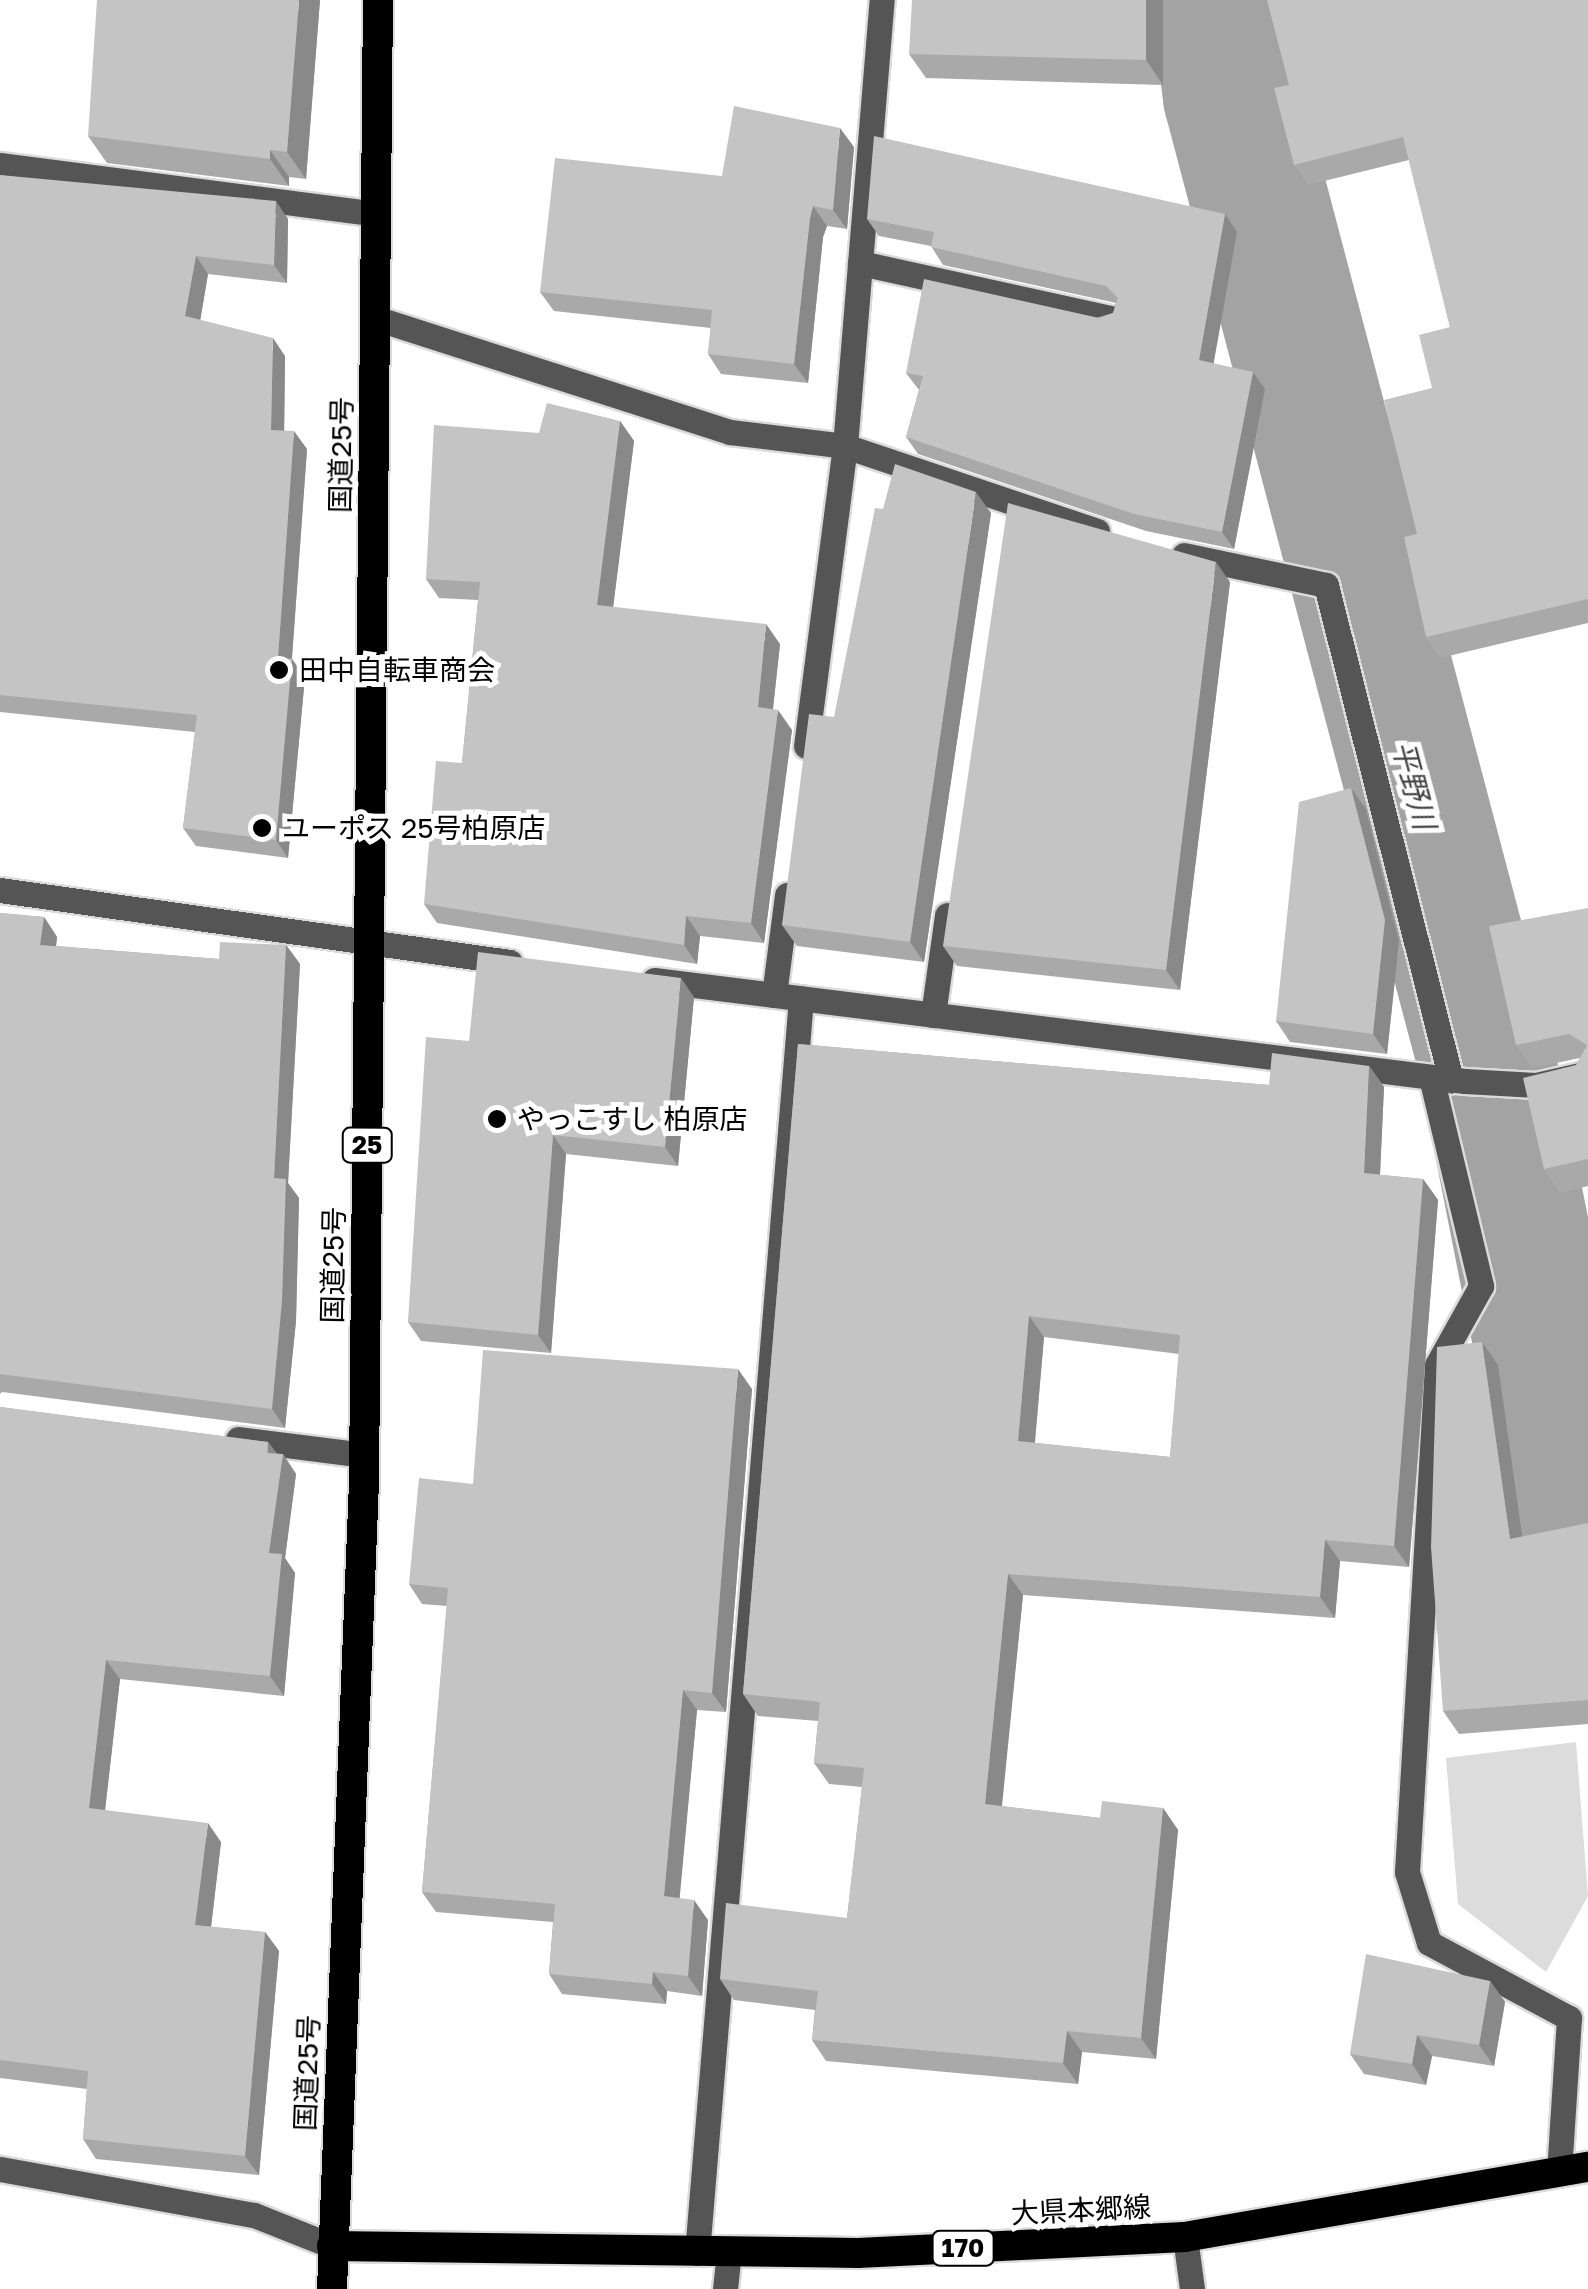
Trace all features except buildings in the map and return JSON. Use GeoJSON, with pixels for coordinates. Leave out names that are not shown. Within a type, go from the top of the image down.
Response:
{"type":"FeatureCollection","features":[{"type":"Feature","properties":{"kind":"highway","name":"国道25号"},"geometry":{"type":"LineString","coordinates":[[332,2289],[364,1455],[378,0]]}},
{"type":"Feature","properties":{"kind":"highway","name":"大県本郷線"},"geometry":{"type":"LineString","coordinates":[[332,2246],[729,2253],[1185,2238],[1574,2170]]}},
{"type":"Feature","properties":{"kind":"street"},"geometry":{"type":"LineString","coordinates":[[802,780],[845,446],[882,0]]}},
{"type":"Feature","properties":{"kind":"street"},"geometry":{"type":"LineString","coordinates":[[0,164],[376,214]]}},
{"type":"Feature","properties":{"kind":"street"},"geometry":{"type":"LineString","coordinates":[[860,263],[1114,318]]}},
{"type":"Feature","properties":{"kind":"street"},"geometry":{"type":"LineString","coordinates":[[374,318],[730,432],[845,446],[1126,541]]}},
{"type":"Feature","properties":{"kind":"street"},"geometry":{"type":"LineString","coordinates":[[1003,538],[1009,500]]}},
{"type":"Feature","properties":{"kind":"street"},"geometry":{"type":"LineString","coordinates":[[1161,550],[1326,584],[1449,1079],[1481,1286],[1438,1365],[1406,1763],[1407,1872],[1429,1943],[1570,2018],[1574,2170]]}},
{"type":"Feature","properties":{"kind":"street"},"geometry":{"type":"LineString","coordinates":[[774,995],[792,858]]}},
{"type":"Feature","properties":{"kind":"street"},"geometry":{"type":"LineString","coordinates":[[933,1015],[952,881]]}},
{"type":"Feature","properties":{"kind":"street"},"geometry":{"type":"LineString","coordinates":[[0,890],[542,966]]}},
{"type":"Feature","properties":{"kind":"street"},"geometry":{"type":"LineString","coordinates":[[619,976],[1449,1079],[1522,1084],[1588,1074]]}},
{"type":"Feature","properties":{"kind":"street"},"geometry":{"type":"LineString","coordinates":[[698,2253],[801,998]]}},
{"type":"Feature","properties":{"kind":"street"},"geometry":{"type":"LineString","coordinates":[[210,1436],[364,1455]]}},
{"type":"Feature","properties":{"kind":"street"},"geometry":{"type":"LineString","coordinates":[[0,2168],[254,2215],[332,2246]]}},
{"type":"Feature","properties":{"kind":"street"},"geometry":{"type":"LineString","coordinates":[[1185,2238],[1192,2289]]}},
{"type":"Feature","properties":{"kind":"street"},"geometry":{"type":"LineString","coordinates":[[724,2289],[729,2253]]}},
{"type":"Feature","properties":{"kind":"shaded area"},"geometry":{"type":"Polygon","coordinates":[[[1576,1742],[1588,1896],[1546,1972],[1458,1904],[1446,1758],[1576,1742]]]}},
{"type":"Feature","properties":{"kind":"waterway","name":"平野川"},"geometry":{"type":"LineString","coordinates":[[1220,0],[1232,96],[1487,1062],[1588,1574]]}},
{"type":"Feature","properties":{"kind":"place","name":"田中自転車商会"},"geometry":{"type":"Point","coordinates":[279,670]}},
{"type":"Feature","properties":{"kind":"place","name":"ユーポス 25号柏原店"},"geometry":{"type":"Point","coordinates":[262,828]}},
{"type":"Feature","properties":{"kind":"place","name":"やっこすし 柏原店"},"geometry":{"type":"Point","coordinates":[497,1119]}}]}
